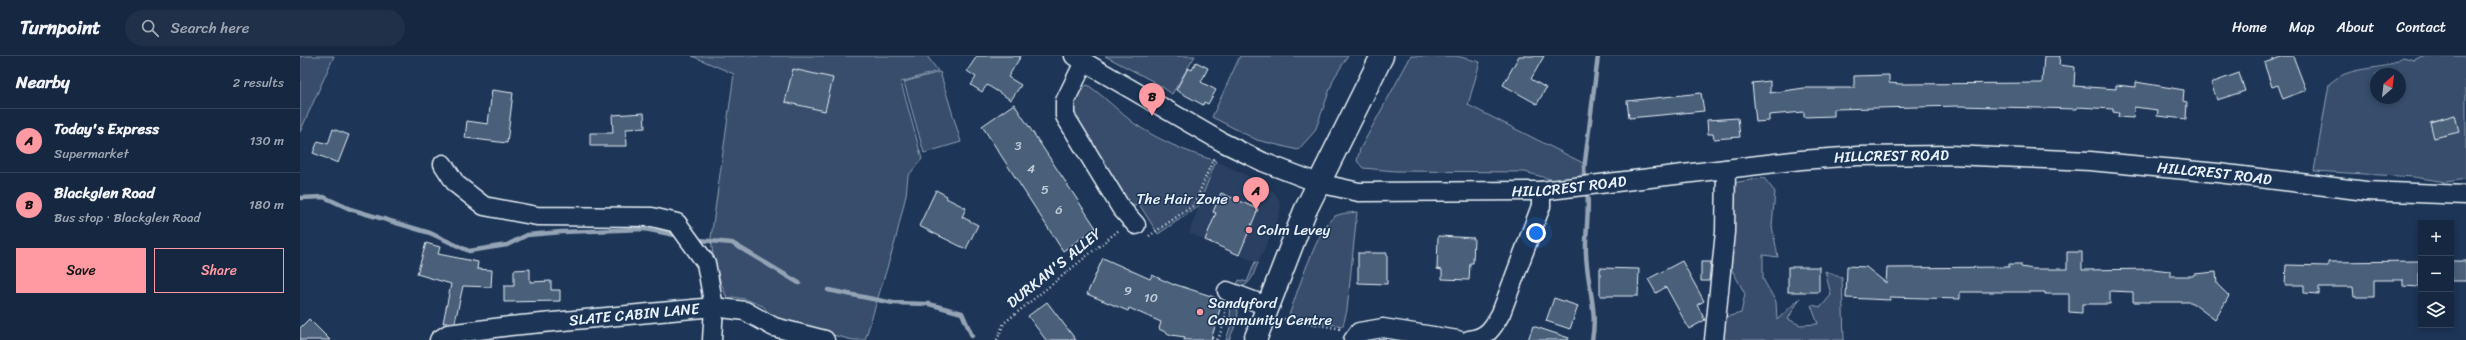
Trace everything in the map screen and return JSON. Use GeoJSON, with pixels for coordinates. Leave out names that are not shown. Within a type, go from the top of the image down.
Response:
{"type":"FeatureCollection","features":[{"type":"Feature","properties":{"kind":"main road"},"geometry":{"type":"LineString","coordinates":[[1254,340],[1275,313],[1318,183],[1382,56]]}},
{"type":"Feature","properties":{"kind":"street","name":"HILLCREST ROAD"},"geometry":{"type":"LineString","coordinates":[[1079,59],[1222,142],[1289,174],[1348,190],[1386,193],[1541,191],[1569,189],[1726,168],[1858,156],[1996,156],[2165,167],[2366,191],[2466,195]]}},
{"type":"Feature","properties":{"kind":"street"},"geometry":{"type":"LineString","coordinates":[[1079,59],[1065,101],[1066,116],[1121,208],[1139,227]]}},
{"type":"Feature","properties":{"kind":"street"},"geometry":{"type":"LineString","coordinates":[[443,164],[456,184],[484,206],[537,216],[652,217],[677,223],[706,263],[714,307],[712,340]]}},
{"type":"Feature","properties":{"kind":"street"},"geometry":{"type":"LineString","coordinates":[[1714,340],[1725,232],[1726,168]]}},
{"type":"Feature","properties":{"kind":"street"},"geometry":{"type":"LineString","coordinates":[[1469,340],[1485,336],[1494,326],[1501,313],[1541,206],[1541,191]]}},
{"type":"Feature","properties":{"kind":"street"},"geometry":{"type":"LineString","coordinates":[[1227,291],[1275,313]]}},
{"type":"Feature","properties":{"kind":"street","name":"SLATE CABIN LANE"},"geometry":{"type":"LineString","coordinates":[[439,340],[448,334],[510,326],[714,307],[745,311],[774,327],[825,340]]}},
{"type":"Feature","properties":{"kind":"street"},"geometry":{"type":"LineString","coordinates":[[1356,336],[1384,328],[1458,340]]}},
{"type":"Feature","properties":{"kind":"path","name":"DURKAN'S ALLEY"},"geometry":{"type":"LineString","coordinates":[[997,340],[1004,323],[1139,227],[1194,205],[1214,157]]}},
{"type":"Feature","properties":{"kind":"path"},"geometry":{"type":"LineString","coordinates":[[1212,338],[1217,340],[1225,320],[1225,298],[1227,291]]}},
{"type":"Feature","properties":{"kind":"path"},"geometry":{"type":"LineString","coordinates":[[1275,313],[1356,336]]}},
{"type":"Feature","properties":{"kind":"shaded area"},"geometry":{"type":"Polygon","coordinates":[[[300,56],[334,56],[300,132],[300,56]]]}},
{"type":"Feature","properties":{"kind":"shaded area"},"geometry":{"type":"Polygon","coordinates":[[[692,56],[927,56],[938,71],[901,82],[922,159],[908,176],[906,195],[895,242],[865,340],[853,340],[776,321],[763,306],[745,299],[726,296],[714,264],[711,238],[734,74],[692,56]]]}},
{"type":"Feature","properties":{"kind":"shaded area"},"geometry":{"type":"Polygon","coordinates":[[[1105,56],[1195,56],[1172,94],[1158,84],[1105,56]]]}},
{"type":"Feature","properties":{"kind":"shaded area"},"geometry":{"type":"Polygon","coordinates":[[[1240,56],[1348,56],[1334,78],[1315,131],[1298,150],[1257,140],[1212,117],[1240,56]]]}},
{"type":"Feature","properties":{"kind":"shaded area"},"geometry":{"type":"Polygon","coordinates":[[[1411,56],[1456,56],[1480,62],[1468,105],[1585,164],[1584,170],[1578,179],[1557,181],[1525,172],[1395,171],[1363,168],[1357,161],[1360,149],[1411,56]]]}},
{"type":"Feature","properties":{"kind":"shaded area"},"geometry":{"type":"Polygon","coordinates":[[[2422,56],[2466,56],[2466,179],[2446,182],[2414,177],[2314,171],[2329,84],[2342,75],[2362,69],[2391,64],[2403,57],[2414,60],[2422,56]]]}},
{"type":"Feature","properties":{"kind":"shaded area"},"geometry":{"type":"Polygon","coordinates":[[[940,72],[961,142],[924,153],[904,82],[940,72]]]}},
{"type":"Feature","properties":{"kind":"shaded area"},"geometry":{"type":"Polygon","coordinates":[[[1088,85],[1135,124],[1154,136],[1174,146],[1216,161],[1198,207],[1158,234],[1139,204],[1135,206],[1129,204],[1073,114],[1075,96],[1083,87],[1088,85]]]}},
{"type":"Feature","properties":{"kind":"shaded area"},"geometry":{"type":"Polygon","coordinates":[[[1216,161],[1263,183],[1275,193],[1279,200],[1281,207],[1278,219],[1258,263],[1189,233],[1216,161]]]}},
{"type":"Feature","properties":{"kind":"shaded area"},"geometry":{"type":"Polygon","coordinates":[[[1764,178],[1775,192],[1772,226],[1778,257],[1763,255],[1763,279],[1776,302],[1777,320],[1800,298],[1788,319],[1800,325],[1818,324],[1811,305],[1821,307],[1831,295],[1825,271],[1842,278],[1844,340],[1724,340],[1722,318],[1741,313],[1745,294],[1731,268],[1732,183],[1764,178]]]}},
{"type":"Feature","properties":{"kind":"shaded area"},"geometry":{"type":"Polygon","coordinates":[[[1357,212],[1347,310],[1343,326],[1288,318],[1308,262],[1328,222],[1337,215],[1357,212]]]}},
{"type":"Feature","properties":{"kind":"shaded area"},"geometry":{"type":"Polygon","coordinates":[[[1255,262],[1258,263],[1251,280],[1241,287],[1236,287],[1239,280],[1247,282],[1255,262]]]}},
{"type":"Feature","properties":{"kind":"shaded area"},"geometry":{"type":"Polygon","coordinates":[[[1231,301],[1235,305],[1238,314],[1236,325],[1229,340],[1226,340],[1232,321],[1230,318],[1231,301]]]}},
{"type":"Feature","properties":{"kind":"building"},"geometry":{"type":"Polygon","coordinates":[[[977,56],[1021,56],[1008,77],[1021,85],[1011,100],[987,85],[982,92],[971,85],[976,77],[967,71],[977,56]]]}},
{"type":"Feature","properties":{"kind":"building"},"geometry":{"type":"Polygon","coordinates":[[[1519,56],[1544,56],[1531,79],[1546,88],[1537,104],[1503,85],[1519,56]]]}},
{"type":"Feature","properties":{"kind":"building"},"geometry":{"type":"Polygon","coordinates":[[[2044,56],[2060,56],[2059,65],[2075,67],[2074,86],[2116,89],[2116,85],[2136,87],[2136,82],[2184,90],[2183,101],[2187,102],[2186,119],[2157,116],[2158,110],[2134,107],[2133,118],[2118,117],[2119,113],[2113,112],[2113,109],[2077,107],[2077,109],[1959,106],[1834,109],[1834,116],[1804,117],[1804,112],[1769,115],[1769,121],[1756,122],[1752,83],[1770,81],[1770,93],[1804,88],[1854,88],[1854,76],[1889,75],[1889,83],[1900,84],[2042,83],[2044,56]]]}},
{"type":"Feature","properties":{"kind":"building"},"geometry":{"type":"Polygon","coordinates":[[[2284,56],[2293,56],[2306,90],[2283,99],[2278,85],[2272,87],[2264,63],[2284,56]]]}},
{"type":"Feature","properties":{"kind":"building"},"geometry":{"type":"Polygon","coordinates":[[[1196,62],[1208,68],[1201,82],[1216,90],[1208,104],[1204,102],[1203,105],[1176,90],[1188,68],[1192,70],[1196,62]]]}},
{"type":"Feature","properties":{"kind":"building"},"geometry":{"type":"Polygon","coordinates":[[[793,69],[833,78],[825,111],[785,102],[793,69]]]}},
{"type":"Feature","properties":{"kind":"building"},"geometry":{"type":"Polygon","coordinates":[[[2239,73],[2245,91],[2217,100],[2211,83],[2239,73]]]}},
{"type":"Feature","properties":{"kind":"building"},"geometry":{"type":"Polygon","coordinates":[[[492,90],[513,93],[507,143],[465,138],[467,121],[488,124],[492,90]]]}},
{"type":"Feature","properties":{"kind":"building"},"geometry":{"type":"Polygon","coordinates":[[[1701,93],[1704,111],[1629,118],[1627,101],[1701,93]]]}},
{"type":"Feature","properties":{"kind":"building"},"geometry":{"type":"Polygon","coordinates":[[[1014,104],[1096,228],[1063,251],[982,126],[1014,104]]]}},
{"type":"Feature","properties":{"kind":"building"},"geometry":{"type":"Polygon","coordinates":[[[644,113],[645,128],[626,129],[627,146],[590,146],[590,133],[613,133],[612,115],[644,113]]]}},
{"type":"Feature","properties":{"kind":"building"},"geometry":{"type":"Polygon","coordinates":[[[2455,115],[2459,132],[2434,138],[2430,122],[2455,115]]]}},
{"type":"Feature","properties":{"kind":"building"},"geometry":{"type":"Polygon","coordinates":[[[1738,118],[1740,137],[1714,139],[1713,134],[1708,134],[1707,120],[1738,118]]]}},
{"type":"Feature","properties":{"kind":"building"},"geometry":{"type":"Polygon","coordinates":[[[333,129],[349,135],[338,163],[313,153],[318,141],[328,144],[333,129]]]}},
{"type":"Feature","properties":{"kind":"building"},"geometry":{"type":"Polygon","coordinates":[[[936,190],[947,196],[946,198],[966,208],[962,217],[978,225],[966,249],[919,226],[936,190]]]}},
{"type":"Feature","properties":{"kind":"building"},"geometry":{"type":"Polygon","coordinates":[[[1221,193],[1258,209],[1239,255],[1205,240],[1216,213],[1213,212],[1221,193]]]}},
{"type":"Feature","properties":{"kind":"building"},"geometry":{"type":"Polygon","coordinates":[[[1438,236],[1474,238],[1473,263],[1470,263],[1469,280],[1442,279],[1442,270],[1437,269],[1438,236]]]}},
{"type":"Feature","properties":{"kind":"building"},"geometry":{"type":"Polygon","coordinates":[[[426,243],[440,247],[438,254],[478,262],[477,269],[492,270],[491,287],[463,286],[455,322],[443,323],[451,284],[417,274],[426,243]]]}},
{"type":"Feature","properties":{"kind":"building"},"geometry":{"type":"Polygon","coordinates":[[[2067,252],[2082,252],[2082,270],[2153,269],[2170,271],[2170,276],[2193,276],[2194,274],[2216,272],[2217,284],[2229,296],[2215,320],[2191,302],[2133,302],[2133,292],[2110,291],[2110,304],[2082,304],[2082,313],[2069,312],[2069,294],[2045,294],[2045,292],[1960,292],[1960,299],[1890,297],[1890,300],[1846,298],[1847,266],[1866,267],[1886,283],[1887,268],[2009,267],[2009,264],[2021,264],[2021,267],[2033,269],[2067,269],[2067,252]]]}},
{"type":"Feature","properties":{"kind":"building"},"geometry":{"type":"Polygon","coordinates":[[[1358,253],[1387,253],[1387,284],[1358,283],[1358,253]]]}},
{"type":"Feature","properties":{"kind":"building"},"geometry":{"type":"Polygon","coordinates":[[[1103,258],[1150,279],[1152,275],[1174,285],[1214,297],[1220,309],[1211,340],[1184,340],[1185,337],[1171,335],[1159,329],[1161,322],[1129,308],[1128,311],[1087,294],[1103,258]]]}},
{"type":"Feature","properties":{"kind":"building"},"geometry":{"type":"Polygon","coordinates":[[[1682,261],[1704,301],[1697,305],[1705,320],[1689,329],[1666,287],[1656,293],[1648,279],[1682,261]]]}},
{"type":"Feature","properties":{"kind":"building"},"geometry":{"type":"Polygon","coordinates":[[[2418,261],[2418,287],[2403,286],[2403,280],[2374,280],[2374,297],[2354,297],[2353,287],[2319,287],[2319,294],[2304,293],[2304,285],[2285,285],[2286,265],[2328,266],[2328,262],[2418,261]]]}},
{"type":"Feature","properties":{"kind":"building"},"geometry":{"type":"Polygon","coordinates":[[[2454,261],[2466,261],[2466,281],[2454,281],[2454,261]]]}},
{"type":"Feature","properties":{"kind":"building"},"geometry":{"type":"Polygon","coordinates":[[[1701,262],[1711,262],[1709,281],[1701,281],[1701,262]]]}},
{"type":"Feature","properties":{"kind":"building"},"geometry":{"type":"Polygon","coordinates":[[[1788,267],[1819,267],[1819,292],[1788,292],[1788,267]]]}},
{"type":"Feature","properties":{"kind":"building"},"geometry":{"type":"Polygon","coordinates":[[[1600,268],[1639,269],[1638,296],[1600,296],[1600,268]]]}},
{"type":"Feature","properties":{"kind":"building"},"geometry":{"type":"Polygon","coordinates":[[[530,269],[530,282],[551,281],[551,290],[560,290],[560,301],[504,302],[504,286],[514,286],[514,270],[530,269]]]}},
{"type":"Feature","properties":{"kind":"building"},"geometry":{"type":"Polygon","coordinates":[[[1554,298],[1578,306],[1570,329],[1546,321],[1554,298]]]}},
{"type":"Feature","properties":{"kind":"building"},"geometry":{"type":"Polygon","coordinates":[[[1047,302],[1076,340],[1046,340],[1028,316],[1047,302]]]}},
{"type":"Feature","properties":{"kind":"building"},"geometry":{"type":"Polygon","coordinates":[[[309,319],[330,340],[300,340],[300,328],[309,319]]]}},
{"type":"Feature","properties":{"kind":"building"},"geometry":{"type":"Polygon","coordinates":[[[1533,326],[1569,338],[1568,340],[1528,340],[1533,326]]]}},
{"type":"Feature","properties":{"kind":"waterway"},"geometry":{"type":"LineString","coordinates":[[1586,181],[1584,170],[1598,56]]}},
{"type":"Feature","properties":{"kind":"waterway"},"geometry":{"type":"LineString","coordinates":[[1587,189],[1588,205],[1586,254],[1594,318],[1592,340]]}},
{"type":"Feature","properties":{"kind":"waterway"},"geometry":{"type":"LineString","coordinates":[[300,198],[324,197],[350,209],[430,233],[469,251],[507,245],[527,235],[562,232],[645,229],[675,235]]}},
{"type":"Feature","properties":{"kind":"waterway"},"geometry":{"type":"LineString","coordinates":[[699,240],[732,243],[799,283]]}},
{"type":"Feature","properties":{"kind":"waterway"},"geometry":{"type":"LineString","coordinates":[[828,290],[893,303],[929,304],[962,313],[972,336]]}},
{"type":"Feature","properties":{"kind":"place","name":"Blackglen Road"},"geometry":{"type":"Point","coordinates":[1152,116]}},
{"type":"Feature","properties":{"kind":"place","name":"The Hair Zone"},"geometry":{"type":"Point","coordinates":[1236,199]}},
{"type":"Feature","properties":{"kind":"place","name":"Today's Express"},"geometry":{"type":"Point","coordinates":[1256,210]}},
{"type":"Feature","properties":{"kind":"place","name":"Colm Levey"},"geometry":{"type":"Point","coordinates":[1249,230]}},
{"type":"Feature","properties":{"kind":"place","name":"Sandyford Community Centre"},"geometry":{"type":"Point","coordinates":[1200,312]}}]}
